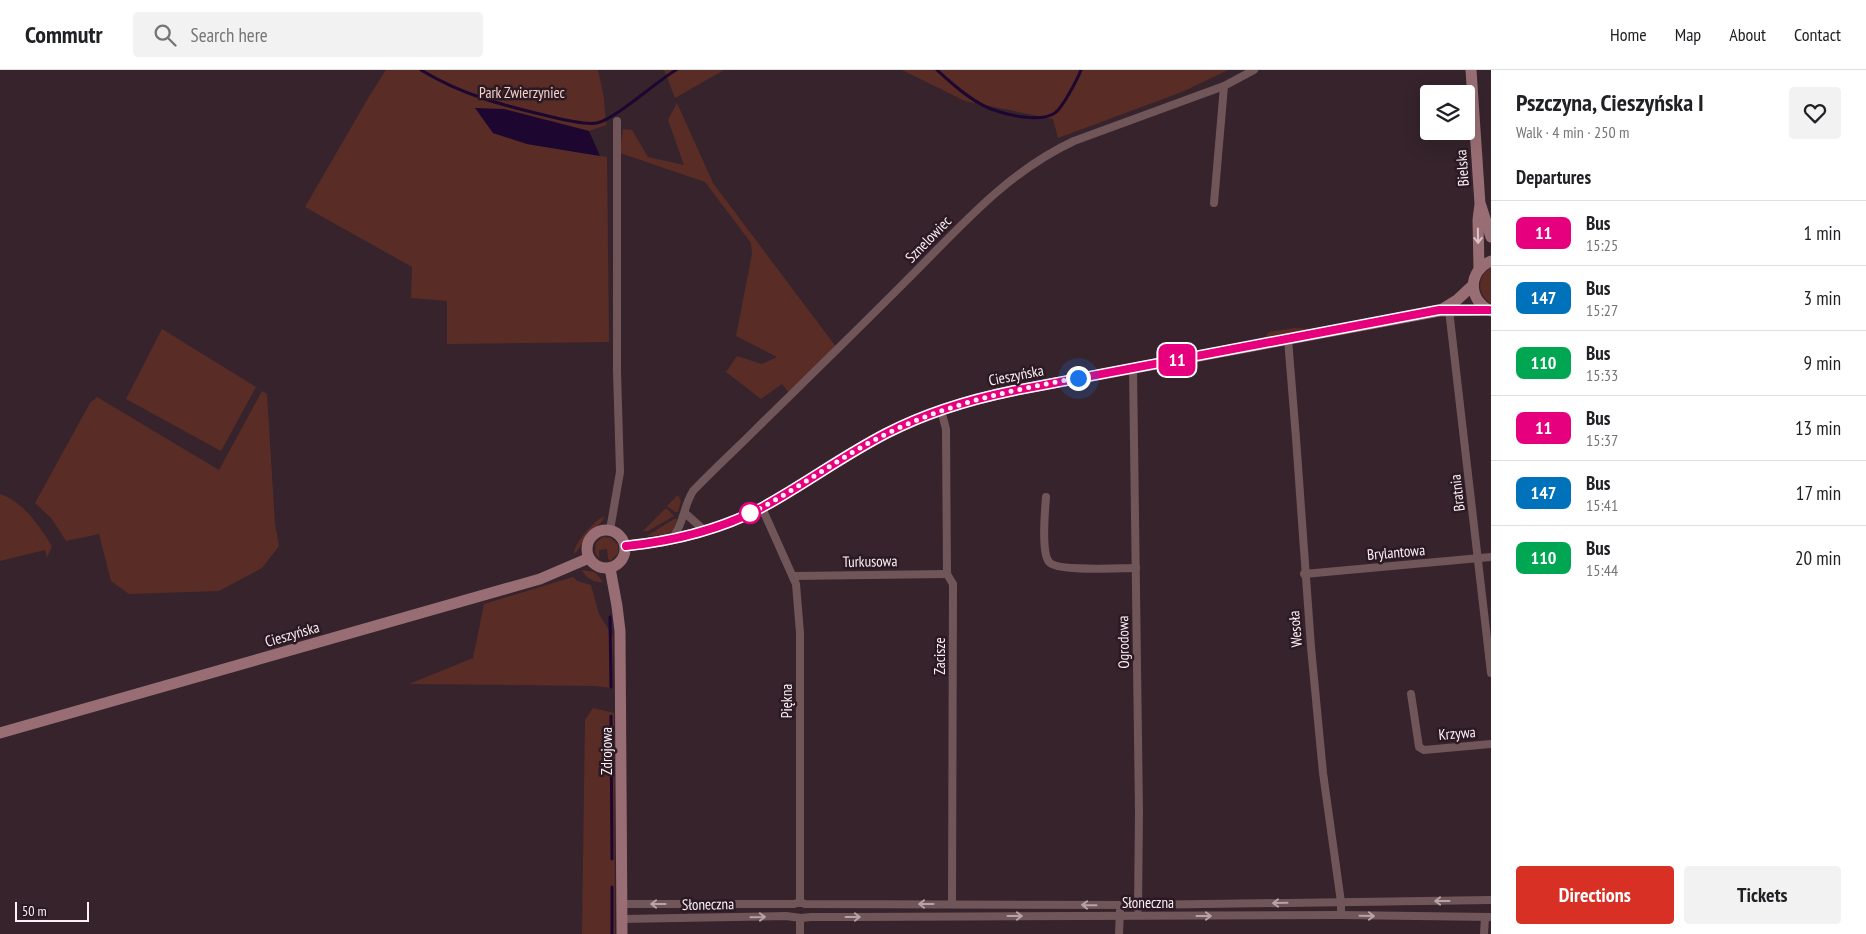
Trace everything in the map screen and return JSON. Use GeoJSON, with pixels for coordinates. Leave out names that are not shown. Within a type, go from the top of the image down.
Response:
{"type":"FeatureCollection","features":[{"type":"Feature","properties":{"kind":"main road","name":"Bielska"},"geometry":{"type":"LineString","coordinates":[[1471,70],[1480,204],[1478,220],[1479,268]]}},
{"type":"Feature","properties":{"kind":"main road","name":"Bielska"},"geometry":{"type":"LineString","coordinates":[[1480,204],[1491,237]]}},
{"type":"Feature","properties":{"kind":"main road"},"geometry":{"type":"LineString","coordinates":[[1490,311],[1477,300],[1473,285],[1479,268],[1491,261]]}},
{"type":"Feature","properties":{"kind":"main road","name":"Cieszyńska"},"geometry":{"type":"LineString","coordinates":[[1444,310],[1458,300],[1473,285]]}},
{"type":"Feature","properties":{"kind":"main road","name":"Cieszyńska"},"geometry":{"type":"LineString","coordinates":[[626,546],[672,539],[729,523],[762,508],[878,438],[942,410],[976,399],[1444,310],[1490,311]]}},
{"type":"Feature","properties":{"kind":"main road"},"geometry":{"type":"LineString","coordinates":[[602,530],[610,530],[621,536],[626,546],[622,561],[610,568],[598,566],[589,558],[587,547],[591,537],[602,530]]}},
{"type":"Feature","properties":{"kind":"main road","name":"Cieszyńska"},"geometry":{"type":"LineString","coordinates":[[0,733],[540,579],[589,558]]}},
{"type":"Feature","properties":{"kind":"main road","name":"Zdrojowa"},"geometry":{"type":"LineString","coordinates":[[610,568],[620,631],[622,934]]}},
{"type":"Feature","properties":{"kind":"street","name":"Sznelowiec"},"geometry":{"type":"LineString","coordinates":[[672,539],[681,526],[688,499],[699,485],[903,285],[969,216],[1013,178],[1053,150],[1224,86],[1254,70]]}},
{"type":"Feature","properties":{"kind":"street"},"geometry":{"type":"LineString","coordinates":[[1214,203],[1224,86]]}},
{"type":"Feature","properties":{"kind":"street"},"geometry":{"type":"LineString","coordinates":[[610,530],[620,472],[617,371],[617,121]]}},
{"type":"Feature","properties":{"kind":"street","name":"Bratnia"},"geometry":{"type":"LineString","coordinates":[[1444,310],[1478,558],[1491,673]]}},
{"type":"Feature","properties":{"kind":"street","name":"Wesoła"},"geometry":{"type":"LineString","coordinates":[[1288,340],[1304,574],[1324,773],[1341,902],[1341,915]]}},
{"type":"Feature","properties":{"kind":"street","name":"Ogrodowa"},"geometry":{"type":"LineString","coordinates":[[1133,368],[1139,812],[1138,916]]}},
{"type":"Feature","properties":{"kind":"street","name":"Zacisze"},"geometry":{"type":"LineString","coordinates":[[942,410],[946,429],[947,574],[953,584],[952,904]]}},
{"type":"Feature","properties":{"kind":"street"},"geometry":{"type":"LineString","coordinates":[[1046,497],[1045,550],[1049,562],[1060,568],[1136,568]]}},
{"type":"Feature","properties":{"kind":"street","name":"Piękna"},"geometry":{"type":"LineString","coordinates":[[762,508],[796,584],[800,633],[800,903]]}},
{"type":"Feature","properties":{"kind":"street"},"geometry":{"type":"LineString","coordinates":[[685,513],[705,531]]}},
{"type":"Feature","properties":{"kind":"street","name":"Brylantowa"},"geometry":{"type":"LineString","coordinates":[[1304,574],[1491,557]]}},
{"type":"Feature","properties":{"kind":"street","name":"Turkusowa"},"geometry":{"type":"LineString","coordinates":[[793,576],[947,574]]}},
{"type":"Feature","properties":{"kind":"street","name":"Krzywa"},"geometry":{"type":"LineString","coordinates":[[1411,694],[1419,747],[1424,750],[1491,744]]}},
{"type":"Feature","properties":{"kind":"street","name":"Słoneczna"},"geometry":{"type":"LineString","coordinates":[[621,904],[1138,905],[1491,900]]}},
{"type":"Feature","properties":{"kind":"street"},"geometry":{"type":"LineString","coordinates":[[800,917],[792,912],[800,903],[808,910],[800,917],[800,934]]}},
{"type":"Feature","properties":{"kind":"street"},"geometry":{"type":"LineString","coordinates":[[1119,934],[1120,905]]}},
{"type":"Feature","properties":{"kind":"street","name":"Słoneczna"},"geometry":{"type":"LineString","coordinates":[[622,919],[1341,915],[1488,917]]}},
{"type":"Feature","properties":{"kind":"street"},"geometry":{"type":"LineString","coordinates":[[1484,934],[1488,917]]}},
{"type":"Feature","properties":{"kind":"green space","name":"Park Zwierzyniec"},"geometry":{"type":"Polygon","coordinates":[[[386,70],[598,70],[604,98],[606,125],[589,131],[547,120],[493,133],[527,144],[607,157],[609,342],[447,344],[447,301],[411,298],[412,267],[305,207],[386,70]]]}},
{"type":"Feature","properties":{"kind":"green space"},"geometry":{"type":"Polygon","coordinates":[[[664,70],[724,70],[675,98],[664,70]]]}},
{"type":"Feature","properties":{"kind":"green space"},"geometry":{"type":"Polygon","coordinates":[[[902,70],[1228,70],[1182,92],[1058,138],[1053,119],[965,101],[902,70]]]}},
{"type":"Feature","properties":{"kind":"green space"},"geometry":{"type":"Polygon","coordinates":[[[677,103],[713,183],[837,348],[789,393],[782,384],[761,399],[726,372],[737,356],[762,364],[777,357],[736,336],[752,254],[751,243],[705,182],[620,153],[623,129],[632,130],[648,157],[684,165],[668,120],[677,103]]]}},
{"type":"Feature","properties":{"kind":"green space"},"geometry":{"type":"Polygon","coordinates":[[[1491,268],[1491,304],[1483,296],[1480,286],[1482,276],[1491,268]]]}},
{"type":"Feature","properties":{"kind":"green space"},"geometry":{"type":"Polygon","coordinates":[[[1294,328],[1311,329],[1264,338],[1269,332],[1294,328]]]}},
{"type":"Feature","properties":{"kind":"green space"},"geometry":{"type":"Polygon","coordinates":[[[162,329],[256,387],[221,451],[126,399],[162,329]]]}},
{"type":"Feature","properties":{"kind":"green space"},"geometry":{"type":"Polygon","coordinates":[[[262,391],[267,394],[275,524],[279,546],[262,568],[219,591],[129,594],[111,581],[99,534],[66,541],[52,519],[35,503],[90,403],[97,397],[219,470],[262,391]]]}},
{"type":"Feature","properties":{"kind":"green space"},"geometry":{"type":"Polygon","coordinates":[[[0,494],[24,509],[36,523],[52,546],[47,558],[45,550],[0,561],[0,494]]]}},
{"type":"Feature","properties":{"kind":"green space"},"geometry":{"type":"Polygon","coordinates":[[[678,495],[681,501],[678,512],[675,512],[667,506],[678,495]]]}},
{"type":"Feature","properties":{"kind":"green space"},"geometry":{"type":"Polygon","coordinates":[[[666,508],[674,516],[648,531],[643,531],[666,508]]]}},
{"type":"Feature","properties":{"kind":"green space"},"geometry":{"type":"Polygon","coordinates":[[[605,516],[588,534],[574,554],[574,550],[585,533],[605,516]]]}},
{"type":"Feature","properties":{"kind":"green space"},"geometry":{"type":"Polygon","coordinates":[[[677,519],[673,531],[664,535],[647,536],[677,519]]]}},
{"type":"Feature","properties":{"kind":"green space"},"geometry":{"type":"Polygon","coordinates":[[[603,537],[611,538],[618,545],[618,554],[610,561],[607,549],[599,550],[599,559],[595,552],[596,543],[603,537]]]}},
{"type":"Feature","properties":{"kind":"green space"},"geometry":{"type":"Polygon","coordinates":[[[582,570],[595,572],[603,582],[591,579],[582,570]]]}},
{"type":"Feature","properties":{"kind":"green space"},"geometry":{"type":"Polygon","coordinates":[[[573,577],[577,581],[591,585],[599,614],[613,637],[612,688],[595,686],[409,684],[473,658],[484,604],[573,577]]]}},
{"type":"Feature","properties":{"kind":"green space"},"geometry":{"type":"Polygon","coordinates":[[[593,708],[614,713],[615,934],[582,934],[585,720],[593,708]]]}},
{"type":"Feature","properties":{"kind":"shaded area"},"geometry":{"type":"Polygon","coordinates":[[[475,108],[504,109],[589,131],[600,156],[527,144],[493,133],[475,108]]]}},
{"type":"Feature","properties":{"kind":"waterway"},"geometry":{"type":"LineString","coordinates":[[421,70],[467,93],[498,103],[559,119],[592,123],[597,123],[614,115],[676,70]]}},
{"type":"Feature","properties":{"kind":"waterway"},"geometry":{"type":"LineString","coordinates":[[937,70],[976,102],[1006,114],[1032,118],[1049,116],[1055,113],[1070,93],[1081,70]]}},
{"type":"Feature","properties":{"kind":"waterway"},"geometry":{"type":"LineString","coordinates":[[610,617],[611,687]]}},
{"type":"Feature","properties":{"kind":"waterway"},"geometry":{"type":"LineString","coordinates":[[611,716],[612,859]]}},
{"type":"Feature","properties":{"kind":"waterway"},"geometry":{"type":"LineString","coordinates":[[612,887],[612,934]]}},
{"type":"Feature","properties":{"kind":"bus line","name":"11"},"geometry":{"type":"LineString","coordinates":[[626,546],[689,535],[733,521],[762,508],[853,452],[901,426],[951,406],[976,399],[1439,310],[1489,310]]}},
{"type":"Feature","properties":{"kind":"route"},"geometry":{"type":"LineString","coordinates":[[750,513],[747,515],[762,508],[853,452],[918,418],[976,399],[1078,378]]}}]}
